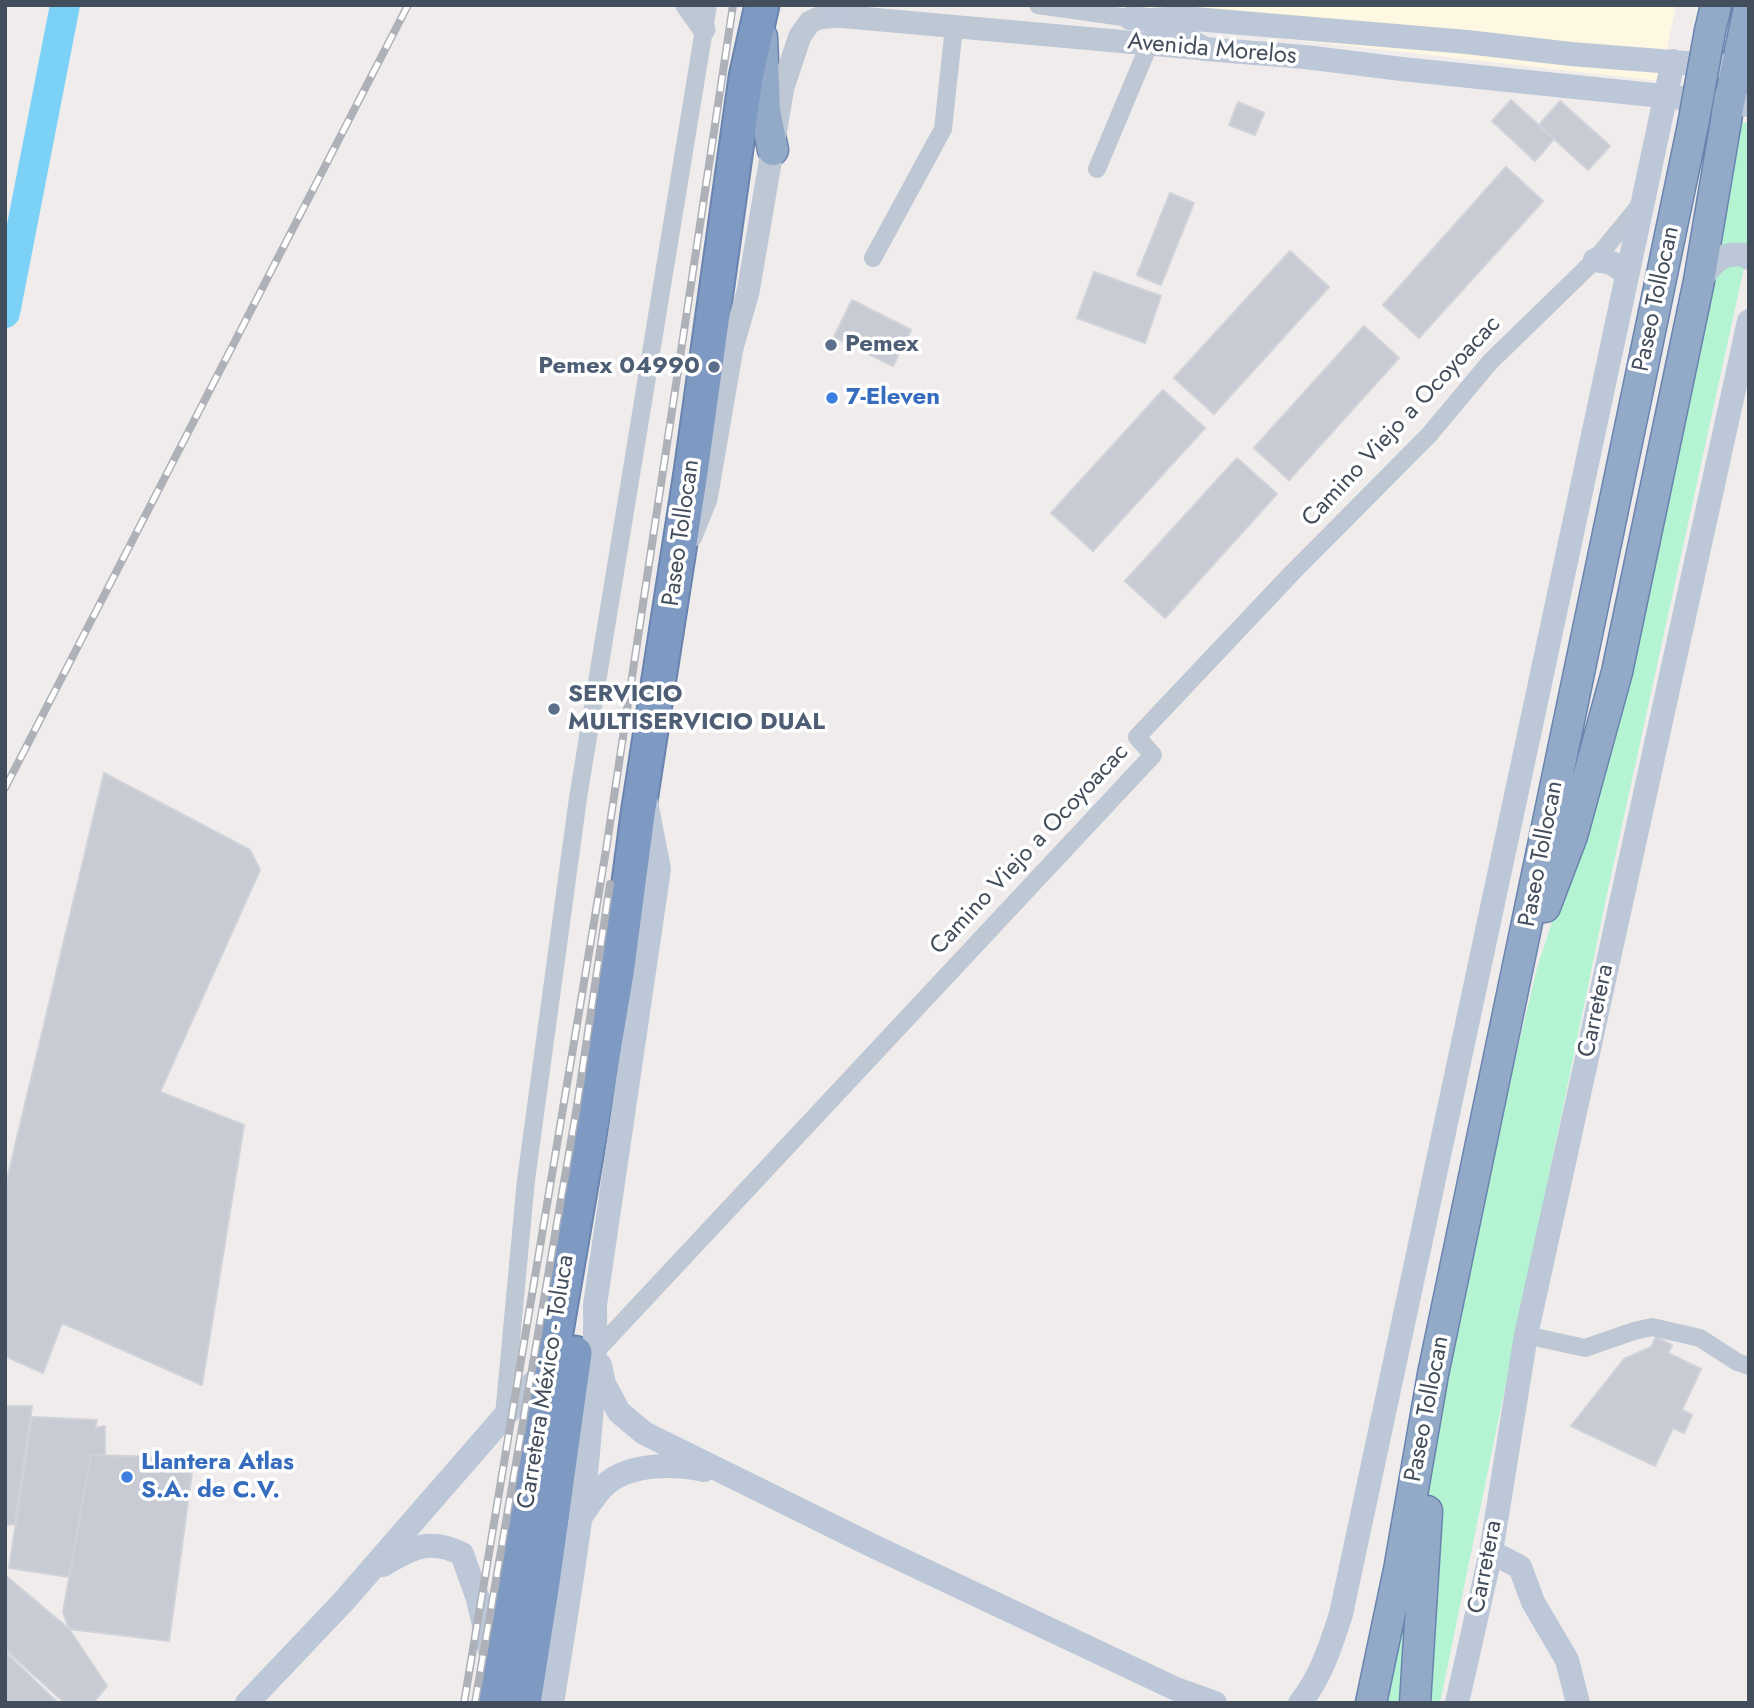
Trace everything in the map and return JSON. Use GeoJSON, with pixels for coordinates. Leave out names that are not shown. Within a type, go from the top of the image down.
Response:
{"type":"FeatureCollection","features":[{"type":"Feature","properties":{"kind":"highway","name":"Paseo Tollocan"},"geometry":{"type":"LineString","coordinates":[[1371,1703],[1399,1570],[1433,1374],[1517,979],[1716,5]]}},
{"type":"Feature","properties":{"kind":"highway","name":"Paseo Tollocan"},"geometry":{"type":"LineString","coordinates":[[603,1062],[676,577],[756,7]]}},
{"type":"Feature","properties":{"kind":"highway"},"geometry":{"type":"LineString","coordinates":[[756,7],[765,111],[773,150]]}},
{"type":"Feature","properties":{"kind":"highway"},"geometry":{"type":"LineString","coordinates":[[1517,979],[1572,836],[1613,685],[1739,104],[1749,8]]}},
{"type":"Feature","properties":{"kind":"highway"},"geometry":{"type":"LineString","coordinates":[[524,1703],[603,1156],[603,1062]]}},
{"type":"Feature","properties":{"kind":"highway","name":"Carretera México - Toluca"},"geometry":{"type":"LineString","coordinates":[[495,1692],[603,1062]]}},
{"type":"Feature","properties":{"kind":"highway"},"geometry":{"type":"LineString","coordinates":[[1415,1703],[1433,1374]]}},
{"type":"Feature","properties":{"kind":"main road","name":"Avenida Morelos"},"geometry":{"type":"LineString","coordinates":[[1139,19],[1183,18],[1743,68]]}},
{"type":"Feature","properties":{"kind":"main road"},"geometry":{"type":"LineString","coordinates":[[1139,19],[1205,49]]}},
{"type":"Feature","properties":{"kind":"main road","name":"Avenida Morelos"},"geometry":{"type":"LineString","coordinates":[[1205,49],[1305,57],[1739,104]]}},
{"type":"Feature","properties":{"kind":"main road"},"geometry":{"type":"LineString","coordinates":[[1629,92],[1632,59]]}},
{"type":"Feature","properties":{"kind":"main road"},"geometry":{"type":"LineString","coordinates":[[1300,1703],[1326,1660],[1341,1614],[1672,61]]}},
{"type":"Feature","properties":{"kind":"main road"},"geometry":{"type":"LineString","coordinates":[[1699,281],[1718,258],[1731,253],[1749,258]]}},
{"type":"Feature","properties":{"kind":"main road"},"geometry":{"type":"LineString","coordinates":[[1595,260],[1612,263],[1627,274]]}},
{"type":"Feature","properties":{"kind":"main road","name":"Carretera"},"geometry":{"type":"LineString","coordinates":[[1457,1703],[1491,1552],[1526,1335],[1749,321]]}},
{"type":"Feature","properties":{"kind":"main road"},"geometry":{"type":"LineString","coordinates":[[552,1703],[581,1516],[596,1351],[595,1305],[659,869],[643,788]]}},
{"type":"Feature","properties":{"kind":"main road"},"geometry":{"type":"LineString","coordinates":[[596,1351],[604,1384],[619,1412],[644,1433],[1176,1689],[1215,1703]]}},
{"type":"Feature","properties":{"kind":"main road"},"geometry":{"type":"LineString","coordinates":[[247,1703],[365,1576],[550,1364]]}},
{"type":"Feature","properties":{"kind":"main road"},"geometry":{"type":"LineString","coordinates":[[581,1516],[603,1486],[633,1470],[662,1465],[690,1467],[731,1477]]}},
{"type":"Feature","properties":{"kind":"main road"},"geometry":{"type":"LineString","coordinates":[[365,1576],[421,1545],[446,1545],[462,1554],[478,1599],[495,1692]]}},
{"type":"Feature","properties":{"kind":"main road"},"geometry":{"type":"LineString","coordinates":[[1491,1552],[1520,1567],[1533,1602],[1567,1660],[1578,1703]]}},
{"type":"Feature","properties":{"kind":"street"},"geometry":{"type":"LineString","coordinates":[[687,5],[704,29]]}},
{"type":"Feature","properties":{"kind":"street"},"geometry":{"type":"LineString","coordinates":[[504,1415],[526,1180],[578,798],[708,5]]}},
{"type":"Feature","properties":{"kind":"street","name":"Avenida Morelos"},"geometry":{"type":"LineString","coordinates":[[1038,5],[1139,19]]}},
{"type":"Feature","properties":{"kind":"street","name":"Avenida Morelos"},"geometry":{"type":"LineString","coordinates":[[676,577],[706,499],[732,348],[748,292],[783,87],[800,36],[810,22],[833,11],[954,27],[1205,49]]}},
{"type":"Feature","properties":{"kind":"street"},"geometry":{"type":"LineString","coordinates":[[873,258],[943,129],[954,27]]}},
{"type":"Feature","properties":{"kind":"street"},"geometry":{"type":"LineString","coordinates":[[1097,169],[1149,45]]}},
{"type":"Feature","properties":{"kind":"street","name":"Camino Viejo a Ocoyoacac"},"geometry":{"type":"LineString","coordinates":[[596,1351],[1153,755],[1137,737],[1292,573],[1429,435],[1490,362],[1595,260],[1643,202]]}},
{"type":"Feature","properties":{"kind":"street"},"geometry":{"type":"LineString","coordinates":[[1526,1335],[1585,1348],[1652,1327],[1700,1338],[1737,1363],[1749,1366]]}},
{"type":"Feature","properties":{"kind":"shaded area"},"geometry":{"type":"Polygon","coordinates":[[[1017,5],[1676,5],[1660,81],[1190,28],[1017,5]]]}},
{"type":"Feature","properties":{"kind":"green space"},"geometry":{"type":"Polygon","coordinates":[[[1740,123],[1749,123],[1749,245],[1607,894],[1440,1703],[1379,1703],[1428,1424],[1537,968],[1557,907],[1740,123]]]}},
{"type":"Feature","properties":{"kind":"building"},"geometry":{"type":"Polygon","coordinates":[[[1511,100],[1554,139],[1535,161],[1492,121],[1511,100]]]}},
{"type":"Feature","properties":{"kind":"building"},"geometry":{"type":"Polygon","coordinates":[[[1560,101],[1610,146],[1588,170],[1539,125],[1560,101]]]}},
{"type":"Feature","properties":{"kind":"building"},"geometry":{"type":"Polygon","coordinates":[[[1238,102],[1264,113],[1255,135],[1229,125],[1238,102]]]}},
{"type":"Feature","properties":{"kind":"building"},"geometry":{"type":"Polygon","coordinates":[[[1506,167],[1543,201],[1419,338],[1383,305],[1506,167]]]}},
{"type":"Feature","properties":{"kind":"building"},"geometry":{"type":"Polygon","coordinates":[[[1170,193],[1194,203],[1161,285],[1137,275],[1170,193]]]}},
{"type":"Feature","properties":{"kind":"building"},"geometry":{"type":"Polygon","coordinates":[[[1290,251],[1329,287],[1214,414],[1174,378],[1290,251]]]}},
{"type":"Feature","properties":{"kind":"building"},"geometry":{"type":"Polygon","coordinates":[[[1094,272],[1161,296],[1145,343],[1077,318],[1094,272]]]}},
{"type":"Feature","properties":{"kind":"building"},"geometry":{"type":"Polygon","coordinates":[[[852,300],[911,330],[893,366],[834,337],[852,300]]]}},
{"type":"Feature","properties":{"kind":"building"},"geometry":{"type":"Polygon","coordinates":[[[1364,326],[1399,358],[1289,480],[1254,448],[1364,326]]]}},
{"type":"Feature","properties":{"kind":"building"},"geometry":{"type":"Polygon","coordinates":[[[1163,390],[1205,428],[1093,551],[1051,513],[1163,390]]]}},
{"type":"Feature","properties":{"kind":"building"},"geometry":{"type":"Polygon","coordinates":[[[1237,458],[1277,494],[1165,618],[1125,581],[1237,458]]]}},
{"type":"Feature","properties":{"kind":"building"},"geometry":{"type":"Polygon","coordinates":[[[104,773],[250,850],[260,870],[160,1092],[244,1125],[202,1385],[62,1323],[43,1373],[5,1356],[5,1188],[104,773]]]}},
{"type":"Feature","properties":{"kind":"building"},"geometry":{"type":"Polygon","coordinates":[[[1656,1337],[1672,1345],[1668,1353],[1701,1369],[1682,1410],[1692,1415],[1684,1433],[1673,1428],[1655,1466],[1571,1426],[1624,1359],[1651,1347],[1656,1337]]]}},
{"type":"Feature","properties":{"kind":"building"},"geometry":{"type":"Polygon","coordinates":[[[5,1406],[32,1406],[15,1524],[5,1525],[5,1406]]]}},
{"type":"Feature","properties":{"kind":"building"},"geometry":{"type":"Polygon","coordinates":[[[32,1417],[97,1420],[95,1428],[105,1426],[105,1455],[91,1455],[69,1577],[9,1568],[32,1417]]]}},
{"type":"Feature","properties":{"kind":"building"},"geometry":{"type":"Polygon","coordinates":[[[91,1455],[194,1458],[169,1641],[69,1629],[63,1612],[91,1455]]]}},
{"type":"Feature","properties":{"kind":"building"},"geometry":{"type":"Polygon","coordinates":[[[5,1575],[69,1629],[107,1686],[93,1703],[65,1703],[5,1649],[5,1575]]]}},
{"type":"Feature","properties":{"kind":"building"},"geometry":{"type":"Polygon","coordinates":[[[5,1652],[58,1703],[5,1703],[5,1652]]]}},
{"type":"Feature","properties":{"kind":"waterway"},"geometry":{"type":"LineString","coordinates":[[5,313],[65,5]]}},
{"type":"Feature","properties":{"kind":"railway"},"geometry":{"type":"LineString","coordinates":[[5,788],[408,5]]}},
{"type":"Feature","properties":{"kind":"railway"},"geometry":{"type":"LineString","coordinates":[[464,1703],[606,850],[733,5]]}},
{"type":"Feature","properties":{"kind":"railway"},"geometry":{"type":"LineString","coordinates":[[475,1703],[577,1106],[610,884]]}},
{"type":"Feature","properties":{"kind":"place","name":"Pemex"},"geometry":{"type":"Point","coordinates":[831,345]}},
{"type":"Feature","properties":{"kind":"place","name":"Pemex 04990"},"geometry":{"type":"Point","coordinates":[714,367]}},
{"type":"Feature","properties":{"kind":"place","name":"7-Eleven"},"geometry":{"type":"Point","coordinates":[832,398]}},
{"type":"Feature","properties":{"kind":"place","name":"SERVICIO MULTISERVICIO DUAL"},"geometry":{"type":"Point","coordinates":[554,709]}},
{"type":"Feature","properties":{"kind":"place","name":"Llantera Atlas S.A. de C.V."},"geometry":{"type":"Point","coordinates":[127,1477]}}]}
